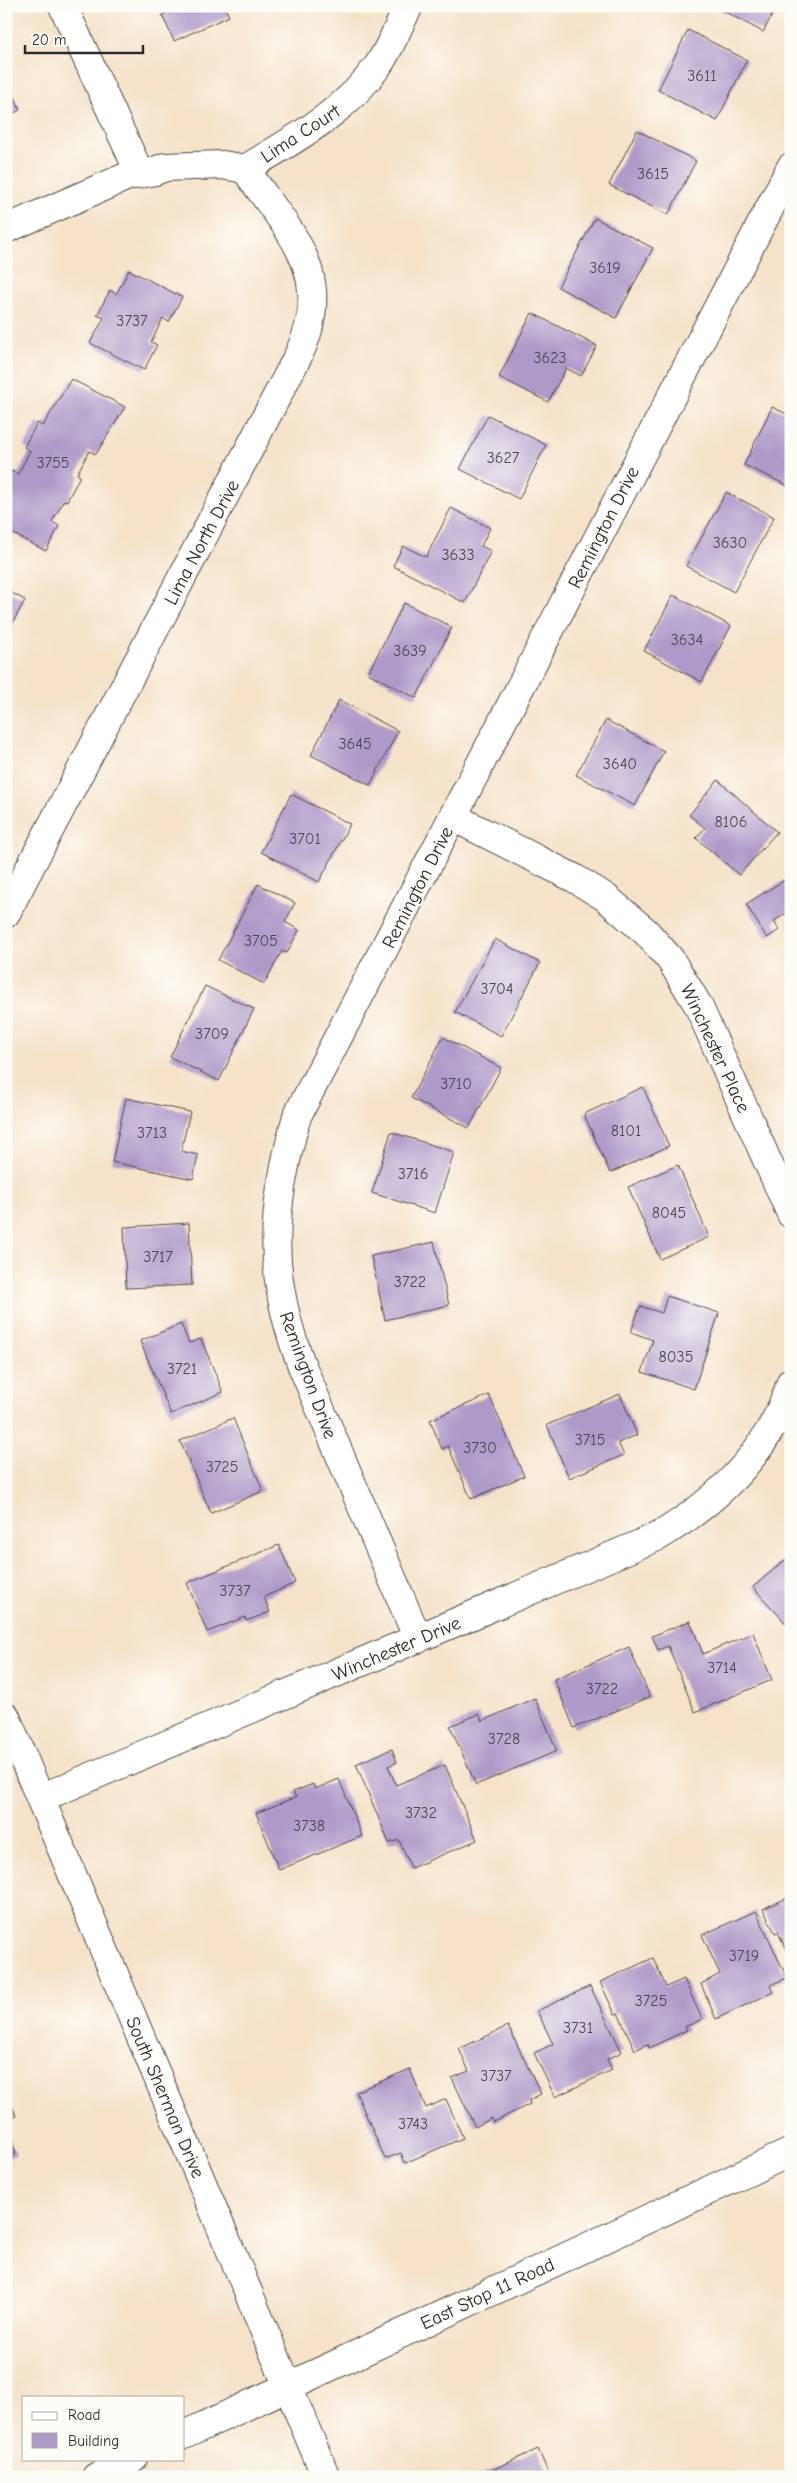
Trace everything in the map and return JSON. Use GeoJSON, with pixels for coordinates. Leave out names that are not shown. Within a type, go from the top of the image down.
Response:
{"type":"FeatureCollection","features":[{"type":"Feature","properties":{"kind":"street"},"geometry":{"type":"LineString","coordinates":[[63,6],[140,174]]}},
{"type":"Feature","properties":{"kind":"street","name":"Lima Court"},"geometry":{"type":"LineString","coordinates":[[6,229],[128,176],[164,167],[223,165],[244,169],[342,107],[377,66],[409,6]]}},
{"type":"Feature","properties":{"kind":"street","name":"Remington Drive"},"geometry":{"type":"LineString","coordinates":[[418,1639],[296,1349],[277,1277],[276,1224],[279,1188],[297,1116],[791,167]]}},
{"type":"Feature","properties":{"kind":"street","name":"Lima North Drive"},"geometry":{"type":"LineString","coordinates":[[6,913],[308,334],[314,300],[311,275],[303,253],[244,169]]}},
{"type":"Feature","properties":{"kind":"street","name":"Winchester Place"},"geometry":{"type":"LineString","coordinates":[[453,817],[574,878],[605,897],[646,932],[670,959],[698,1005],[791,1214]]}},
{"type":"Feature","properties":{"kind":"street","name":"Winchester Drive"},"geometry":{"type":"LineString","coordinates":[[40,1798],[659,1536],[691,1516],[737,1475],[767,1435],[784,1402],[791,1382]]}},
{"type":"Feature","properties":{"kind":"street","name":"South Sherman Drive"},"geometry":{"type":"LineString","coordinates":[[6,1717],[286,2386],[326,2477]]}},
{"type":"Feature","properties":{"kind":"street","name":"East Stop 11 Road"},"geometry":{"type":"LineString","coordinates":[[185,2435],[791,2152]]}},
{"type":"Feature","properties":{"kind":"street"},"geometry":{"type":"LineString","coordinates":[[96,2477],[131,2460]]}},
{"type":"Feature","properties":{"kind":"building"},"geometry":{"type":"Polygon","coordinates":[[[163,6],[224,6],[229,16],[174,41],[162,15],[166,13],[163,6]]]}},
{"type":"Feature","properties":{"kind":"building"},"geometry":{"type":"Polygon","coordinates":[[[714,6],[777,6],[763,32],[714,6]]]}},
{"type":"Feature","properties":{"kind":"building"},"geometry":{"type":"Polygon","coordinates":[[[688,30],[747,60],[717,121],[658,90],[688,30]]]}},
{"type":"Feature","properties":{"kind":"building"},"geometry":{"type":"Polygon","coordinates":[[[9,84],[20,110],[6,117],[6,85],[9,84]]]}},
{"type":"Feature","properties":{"kind":"building"},"geometry":{"type":"Polygon","coordinates":[[[637,130],[696,161],[668,215],[609,185],[637,130]]]}},
{"type":"Feature","properties":{"kind":"building"},"geometry":{"type":"Polygon","coordinates":[[[595,218],[653,248],[616,318],[558,287],[595,218]]]}},
{"type":"Feature","properties":{"kind":"building"},"geometry":{"type":"Polygon","coordinates":[[[129,270],[182,297],[169,322],[163,318],[151,342],[157,345],[144,370],[90,343],[104,318],[97,315],[110,290],[116,294],[129,270]]]}},
{"type":"Feature","properties":{"kind":"building"},"geometry":{"type":"Polygon","coordinates":[[[532,313],[597,346],[581,376],[566,368],[548,402],[499,377],[532,313]]]}},
{"type":"Feature","properties":{"kind":"building"},"geometry":{"type":"Polygon","coordinates":[[[71,379],[125,407],[96,454],[89,451],[77,474],[80,476],[67,501],[64,500],[52,522],[59,526],[46,551],[6,530],[6,481],[12,471],[18,474],[30,451],[24,447],[37,423],[43,426],[71,379]]]}},
{"type":"Feature","properties":{"kind":"building"},"geometry":{"type":"Polygon","coordinates":[[[772,407],[791,416],[791,487],[744,465],[772,407]]]}},
{"type":"Feature","properties":{"kind":"building"},"geometry":{"type":"Polygon","coordinates":[[[488,415],[546,445],[519,499],[460,469],[488,415]]]}},
{"type":"Feature","properties":{"kind":"building"},"geometry":{"type":"Polygon","coordinates":[[[726,492],[774,517],[734,592],[686,566],[726,492]]]}},
{"type":"Feature","properties":{"kind":"building"},"geometry":{"type":"Polygon","coordinates":[[[451,508],[490,528],[481,546],[491,551],[465,603],[393,566],[403,546],[426,557],[451,508]]]}},
{"type":"Feature","properties":{"kind":"building"},"geometry":{"type":"Polygon","coordinates":[[[6,590],[25,600],[12,624],[6,621],[6,590]]]}},
{"type":"Feature","properties":{"kind":"building"},"geometry":{"type":"Polygon","coordinates":[[[673,595],[731,626],[702,682],[644,651],[673,595]]]}},
{"type":"Feature","properties":{"kind":"building"},"geometry":{"type":"Polygon","coordinates":[[[404,603],[452,627],[416,698],[368,673],[404,603]]]}},
{"type":"Feature","properties":{"kind":"building"},"geometry":{"type":"Polygon","coordinates":[[[339,700],[398,731],[370,785],[311,755],[339,700]]]}},
{"type":"Feature","properties":{"kind":"building"},"geometry":{"type":"Polygon","coordinates":[[[606,720],[664,751],[635,806],[576,775],[606,720]]]}},
{"type":"Feature","properties":{"kind":"building"},"geometry":{"type":"Polygon","coordinates":[[[718,780],[777,832],[739,875],[696,838],[705,828],[689,815],[718,780]]]}},
{"type":"Feature","properties":{"kind":"building"},"geometry":{"type":"Polygon","coordinates":[[[291,794],[350,824],[319,882],[261,852],[291,794]]]}},
{"type":"Feature","properties":{"kind":"building"},"geometry":{"type":"Polygon","coordinates":[[[791,876],[791,910],[774,921],[779,930],[767,938],[746,904],[791,876]]]}},
{"type":"Feature","properties":{"kind":"building"},"geometry":{"type":"Polygon","coordinates":[[[258,884],[295,903],[285,922],[299,930],[287,953],[282,951],[264,984],[218,960],[258,884]]]}},
{"type":"Feature","properties":{"kind":"building"},"geometry":{"type":"Polygon","coordinates":[[[495,939],[540,963],[501,1036],[455,1012],[495,939]]]}},
{"type":"Feature","properties":{"kind":"building"},"geometry":{"type":"Polygon","coordinates":[[[205,986],[254,1009],[219,1081],[170,1057],[205,986]]]}},
{"type":"Feature","properties":{"kind":"building"},"geometry":{"type":"Polygon","coordinates":[[[443,1037],[501,1068],[469,1128],[411,1098],[443,1037]]]}},
{"type":"Feature","properties":{"kind":"building"},"geometry":{"type":"Polygon","coordinates":[[[643,1087],[669,1146],[610,1173],[584,1114],[643,1087]]]}},
{"type":"Feature","properties":{"kind":"building"},"geometry":{"type":"Polygon","coordinates":[[[126,1098],[190,1112],[181,1151],[198,1155],[193,1179],[112,1162],[126,1098]]]}},
{"type":"Feature","properties":{"kind":"building"},"geometry":{"type":"Polygon","coordinates":[[[391,1132],[454,1152],[435,1213],[372,1193],[391,1132]]]}},
{"type":"Feature","properties":{"kind":"building"},"geometry":{"type":"Polygon","coordinates":[[[678,1165],[709,1237],[660,1259],[628,1187],[678,1165]]]}},
{"type":"Feature","properties":{"kind":"building"},"geometry":{"type":"Polygon","coordinates":[[[189,1223],[192,1285],[126,1288],[124,1227],[189,1223]]]}},
{"type":"Feature","properties":{"kind":"building"},"geometry":{"type":"Polygon","coordinates":[[[434,1242],[449,1305],[385,1320],[371,1256],[434,1242]]]}},
{"type":"Feature","properties":{"kind":"building"},"geometry":{"type":"Polygon","coordinates":[[[667,1296],[719,1313],[694,1389],[642,1372],[653,1340],[631,1332],[640,1306],[662,1313],[667,1296]]]}},
{"type":"Feature","properties":{"kind":"building"},"geometry":{"type":"Polygon","coordinates":[[[181,1324],[189,1343],[201,1339],[223,1392],[171,1414],[140,1341],[181,1324]]]}},
{"type":"Feature","properties":{"kind":"building"},"geometry":{"type":"Polygon","coordinates":[[[620,1394],[637,1435],[618,1443],[624,1455],[569,1478],[547,1425],[620,1394]]]}},
{"type":"Feature","properties":{"kind":"building"},"geometry":{"type":"Polygon","coordinates":[[[489,1395],[524,1476],[471,1499],[448,1446],[442,1449],[430,1420],[489,1395]]]}},
{"type":"Feature","properties":{"kind":"building"},"geometry":{"type":"Polygon","coordinates":[[[233,1418],[263,1491],[211,1513],[180,1441],[233,1418]]]}},
{"type":"Feature","properties":{"kind":"building"},"geometry":{"type":"Polygon","coordinates":[[[279,1545],[295,1583],[264,1597],[270,1612],[246,1621],[245,1617],[207,1632],[187,1583],[279,1545]]]}},
{"type":"Feature","properties":{"kind":"building"},"geometry":{"type":"Polygon","coordinates":[[[791,1555],[791,1629],[753,1587],[791,1555]]]}},
{"type":"Feature","properties":{"kind":"building"},"geometry":{"type":"Polygon","coordinates":[[[690,1621],[703,1654],[753,1633],[772,1680],[695,1712],[668,1646],[658,1650],[652,1636],[690,1621]]]}},
{"type":"Feature","properties":{"kind":"building"},"geometry":{"type":"Polygon","coordinates":[[[629,1647],[650,1697],[574,1728],[554,1679],[629,1647]]]}},
{"type":"Feature","properties":{"kind":"building"},"geometry":{"type":"Polygon","coordinates":[[[535,1698],[557,1751],[476,1785],[450,1726],[479,1714],[482,1721],[535,1698]]]}},
{"type":"Feature","properties":{"kind":"building"},"geometry":{"type":"Polygon","coordinates":[[[392,1749],[397,1762],[388,1766],[396,1785],[445,1765],[477,1840],[411,1868],[399,1840],[389,1843],[356,1764],[392,1749]]]}},
{"type":"Feature","properties":{"kind":"building"},"geometry":{"type":"Polygon","coordinates":[[[339,1779],[362,1836],[279,1870],[256,1813],[296,1797],[293,1792],[313,1784],[315,1789],[339,1779]]]}},
{"type":"Feature","properties":{"kind":"building"},"geometry":{"type":"Polygon","coordinates":[[[791,1896],[791,1961],[778,1932],[775,1933],[763,1909],[791,1896]]]}},
{"type":"Feature","properties":{"kind":"building"},"geometry":{"type":"Polygon","coordinates":[[[756,1911],[787,1978],[770,1985],[773,1992],[716,2019],[701,1984],[720,1974],[702,1935],[756,1911]]]}},
{"type":"Feature","properties":{"kind":"building"},"geometry":{"type":"Polygon","coordinates":[[[653,1958],[666,1987],[684,1979],[702,2019],[685,2027],[687,2030],[649,2048],[648,2044],[635,2050],[618,2013],[615,2014],[600,1982],[653,1958]]]}},
{"type":"Feature","properties":{"kind":"building"},"geometry":{"type":"Polygon","coordinates":[[[590,1986],[622,2052],[607,2059],[612,2070],[555,2097],[534,2053],[553,2044],[537,2011],[590,1986]]]}},
{"type":"Feature","properties":{"kind":"building"},"geometry":{"type":"Polygon","coordinates":[[[508,2026],[541,2094],[529,2100],[530,2104],[494,2122],[492,2118],[475,2127],[452,2078],[469,2071],[459,2049],[508,2026]]]}},
{"type":"Feature","properties":{"kind":"building"},"geometry":{"type":"Polygon","coordinates":[[[410,2069],[426,2108],[446,2099],[463,2138],[405,2163],[401,2153],[385,2159],[356,2092],[410,2069]]]}},
{"type":"Feature","properties":{"kind":"building"},"geometry":{"type":"Polygon","coordinates":[[[6,2093],[16,2116],[6,2120],[6,2093]]]}},
{"type":"Feature","properties":{"kind":"building"},"geometry":{"type":"Polygon","coordinates":[[[6,2130],[16,2154],[6,2159],[6,2130]]]}},
{"type":"Feature","properties":{"kind":"building"},"geometry":{"type":"Polygon","coordinates":[[[538,2449],[550,2477],[477,2477],[538,2449]]]}}]}
